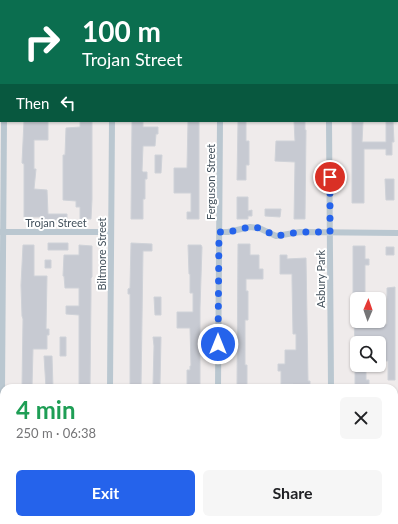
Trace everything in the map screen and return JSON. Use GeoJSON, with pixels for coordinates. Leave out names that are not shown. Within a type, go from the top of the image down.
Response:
{"type":"FeatureCollection","features":[{"type":"Feature","properties":{"kind":"street"},"geometry":{"type":"LineString","coordinates":[[2,384],[4,122]]}},
{"type":"Feature","properties":{"kind":"street","name":"Biltmore Street"},"geometry":{"type":"LineString","coordinates":[[110,384],[112,122]]}},
{"type":"Feature","properties":{"kind":"street","name":"Ferguson Street"},"geometry":{"type":"LineString","coordinates":[[218,384],[220,122]]}},
{"type":"Feature","properties":{"kind":"street","name":"Asbury Park"},"geometry":{"type":"LineString","coordinates":[[329,122],[331,384]]}},
{"type":"Feature","properties":{"kind":"street"},"geometry":{"type":"LineString","coordinates":[[219,232],[228,232],[250,227],[259,228],[276,236],[300,232],[398,233]]}},
{"type":"Feature","properties":{"kind":"street","name":"Trojan Street"},"geometry":{"type":"LineString","coordinates":[[2,232],[111,232]]}},
{"type":"Feature","properties":{"kind":"building"},"geometry":{"type":"Polygon","coordinates":[[[24,122],[48,122],[48,140],[34,140],[34,169],[36,169],[34,189],[47,190],[48,214],[67,214],[67,221],[44,220],[44,217],[24,217],[24,164],[22,163],[24,122]]]}},
{"type":"Feature","properties":{"kind":"building"},"geometry":{"type":"Polygon","coordinates":[[[80,122],[92,122],[91,219],[80,219],[80,207],[76,207],[76,201],[63,200],[63,155],[65,155],[66,128],[80,127],[80,122]]]}},
{"type":"Feature","properties":{"kind":"building"},"geometry":{"type":"Polygon","coordinates":[[[132,122],[143,122],[143,127],[158,127],[158,134],[156,134],[155,146],[143,146],[142,171],[147,172],[147,179],[145,179],[145,199],[143,199],[143,219],[131,219],[132,122]]]}},
{"type":"Feature","properties":{"kind":"building"},"geometry":{"type":"Polygon","coordinates":[[[188,122],[199,122],[199,219],[187,219],[187,212],[191,212],[191,193],[174,193],[174,168],[187,168],[188,122]]]}},
{"type":"Feature","properties":{"kind":"building"},"geometry":{"type":"Polygon","coordinates":[[[238,122],[246,122],[246,141],[249,141],[249,165],[246,165],[246,180],[237,180],[238,122]]]}},
{"type":"Feature","properties":{"kind":"building"},"geometry":{"type":"Polygon","coordinates":[[[294,122],[305,122],[305,219],[294,219],[295,162],[275,161],[276,141],[295,141],[294,122]]]}},
{"type":"Feature","properties":{"kind":"building"},"geometry":{"type":"Polygon","coordinates":[[[352,122],[363,122],[362,142],[386,142],[386,122],[393,122],[394,142],[392,142],[392,155],[386,155],[386,149],[364,149],[364,203],[352,203],[352,122]]]}},
{"type":"Feature","properties":{"kind":"building"},"geometry":{"type":"Polygon","coordinates":[[[155,155],[162,155],[161,173],[155,173],[155,155]]]}},
{"type":"Feature","properties":{"kind":"building"},"geometry":{"type":"Polygon","coordinates":[[[385,179],[394,179],[394,200],[386,200],[385,179]]]}},
{"type":"Feature","properties":{"kind":"building"},"geometry":{"type":"Polygon","coordinates":[[[237,197],[248,197],[248,211],[252,210],[252,216],[248,216],[248,219],[237,219],[237,197]]]}},
{"type":"Feature","properties":{"kind":"building"},"geometry":{"type":"Polygon","coordinates":[[[265,209],[281,209],[280,217],[265,216],[265,209]]]}},
{"type":"Feature","properties":{"kind":"building"},"geometry":{"type":"Polygon","coordinates":[[[48,243],[68,243],[68,250],[48,250],[48,243]]]}},
{"type":"Feature","properties":{"kind":"building"},"geometry":{"type":"Polygon","coordinates":[[[131,243],[152,244],[152,251],[143,251],[141,384],[130,384],[130,294],[128,294],[128,289],[130,288],[131,243]]]}},
{"type":"Feature","properties":{"kind":"building"},"geometry":{"type":"Polygon","coordinates":[[[238,244],[250,244],[250,255],[259,255],[259,269],[263,269],[263,279],[246,279],[246,291],[248,291],[248,320],[245,320],[245,365],[247,365],[247,384],[237,384],[238,244]]]}},
{"type":"Feature","properties":{"kind":"building"},"geometry":{"type":"Polygon","coordinates":[[[23,245],[34,245],[34,276],[47,276],[46,329],[49,329],[49,335],[47,335],[47,349],[33,349],[32,384],[22,384],[23,319],[21,285],[23,245]]]}},
{"type":"Feature","properties":{"kind":"building"},"geometry":{"type":"Polygon","coordinates":[[[79,245],[92,246],[90,384],[79,384],[79,315],[66,314],[66,306],[79,306],[79,288],[65,288],[63,276],[64,255],[79,255],[79,245]]]}},
{"type":"Feature","properties":{"kind":"building"},"geometry":{"type":"Polygon","coordinates":[[[188,245],[201,245],[200,384],[187,384],[187,370],[190,370],[191,366],[190,328],[177,328],[177,312],[193,312],[193,293],[190,293],[188,245]]]}},
{"type":"Feature","properties":{"kind":"building"},"geometry":{"type":"Polygon","coordinates":[[[353,246],[365,246],[365,259],[369,259],[369,265],[365,265],[365,292],[353,292],[353,246]]]}},
{"type":"Feature","properties":{"kind":"building"},"geometry":{"type":"Polygon","coordinates":[[[386,247],[394,247],[394,255],[386,255],[386,247]]]}},
{"type":"Feature","properties":{"kind":"building"},"geometry":{"type":"Polygon","coordinates":[[[280,255],[287,255],[287,259],[306,258],[308,381],[310,381],[310,384],[281,384],[281,371],[278,371],[278,364],[285,364],[285,350],[296,350],[296,334],[293,334],[292,274],[280,274],[280,255]]]}},
{"type":"Feature","properties":{"kind":"building"},"geometry":{"type":"Polygon","coordinates":[[[45,260],[51,260],[51,268],[45,268],[45,260]]]}},
{"type":"Feature","properties":{"kind":"building"},"geometry":{"type":"Polygon","coordinates":[[[395,287],[395,380],[388,380],[386,336],[355,336],[354,328],[386,328],[387,288],[395,287]]]}},
{"type":"Feature","properties":{"kind":"building"},"geometry":{"type":"Polygon","coordinates":[[[154,297],[161,297],[161,315],[155,315],[154,297]]]}},
{"type":"Feature","properties":{"kind":"building"},"geometry":{"type":"Polygon","coordinates":[[[60,337],[66,337],[66,356],[60,356],[60,337]]]}},
{"type":"Feature","properties":{"kind":"building"},"geometry":{"type":"Polygon","coordinates":[[[153,337],[161,337],[160,384],[153,384],[153,337]]]}},
{"type":"Feature","properties":{"kind":"building"},"geometry":{"type":"Polygon","coordinates":[[[44,356],[52,356],[53,384],[46,384],[44,356]]]}},
{"type":"Feature","properties":{"kind":"building"},"geometry":{"type":"Polygon","coordinates":[[[355,372],[366,372],[366,380],[369,380],[369,384],[355,384],[355,372]]]}},
{"type":"Feature","properties":{"kind":"route"},"geometry":{"type":"LineString","coordinates":[[218,344],[219,232],[228,232],[250,227],[259,228],[276,236],[300,232],[330,232],[330,177]]}}]}
